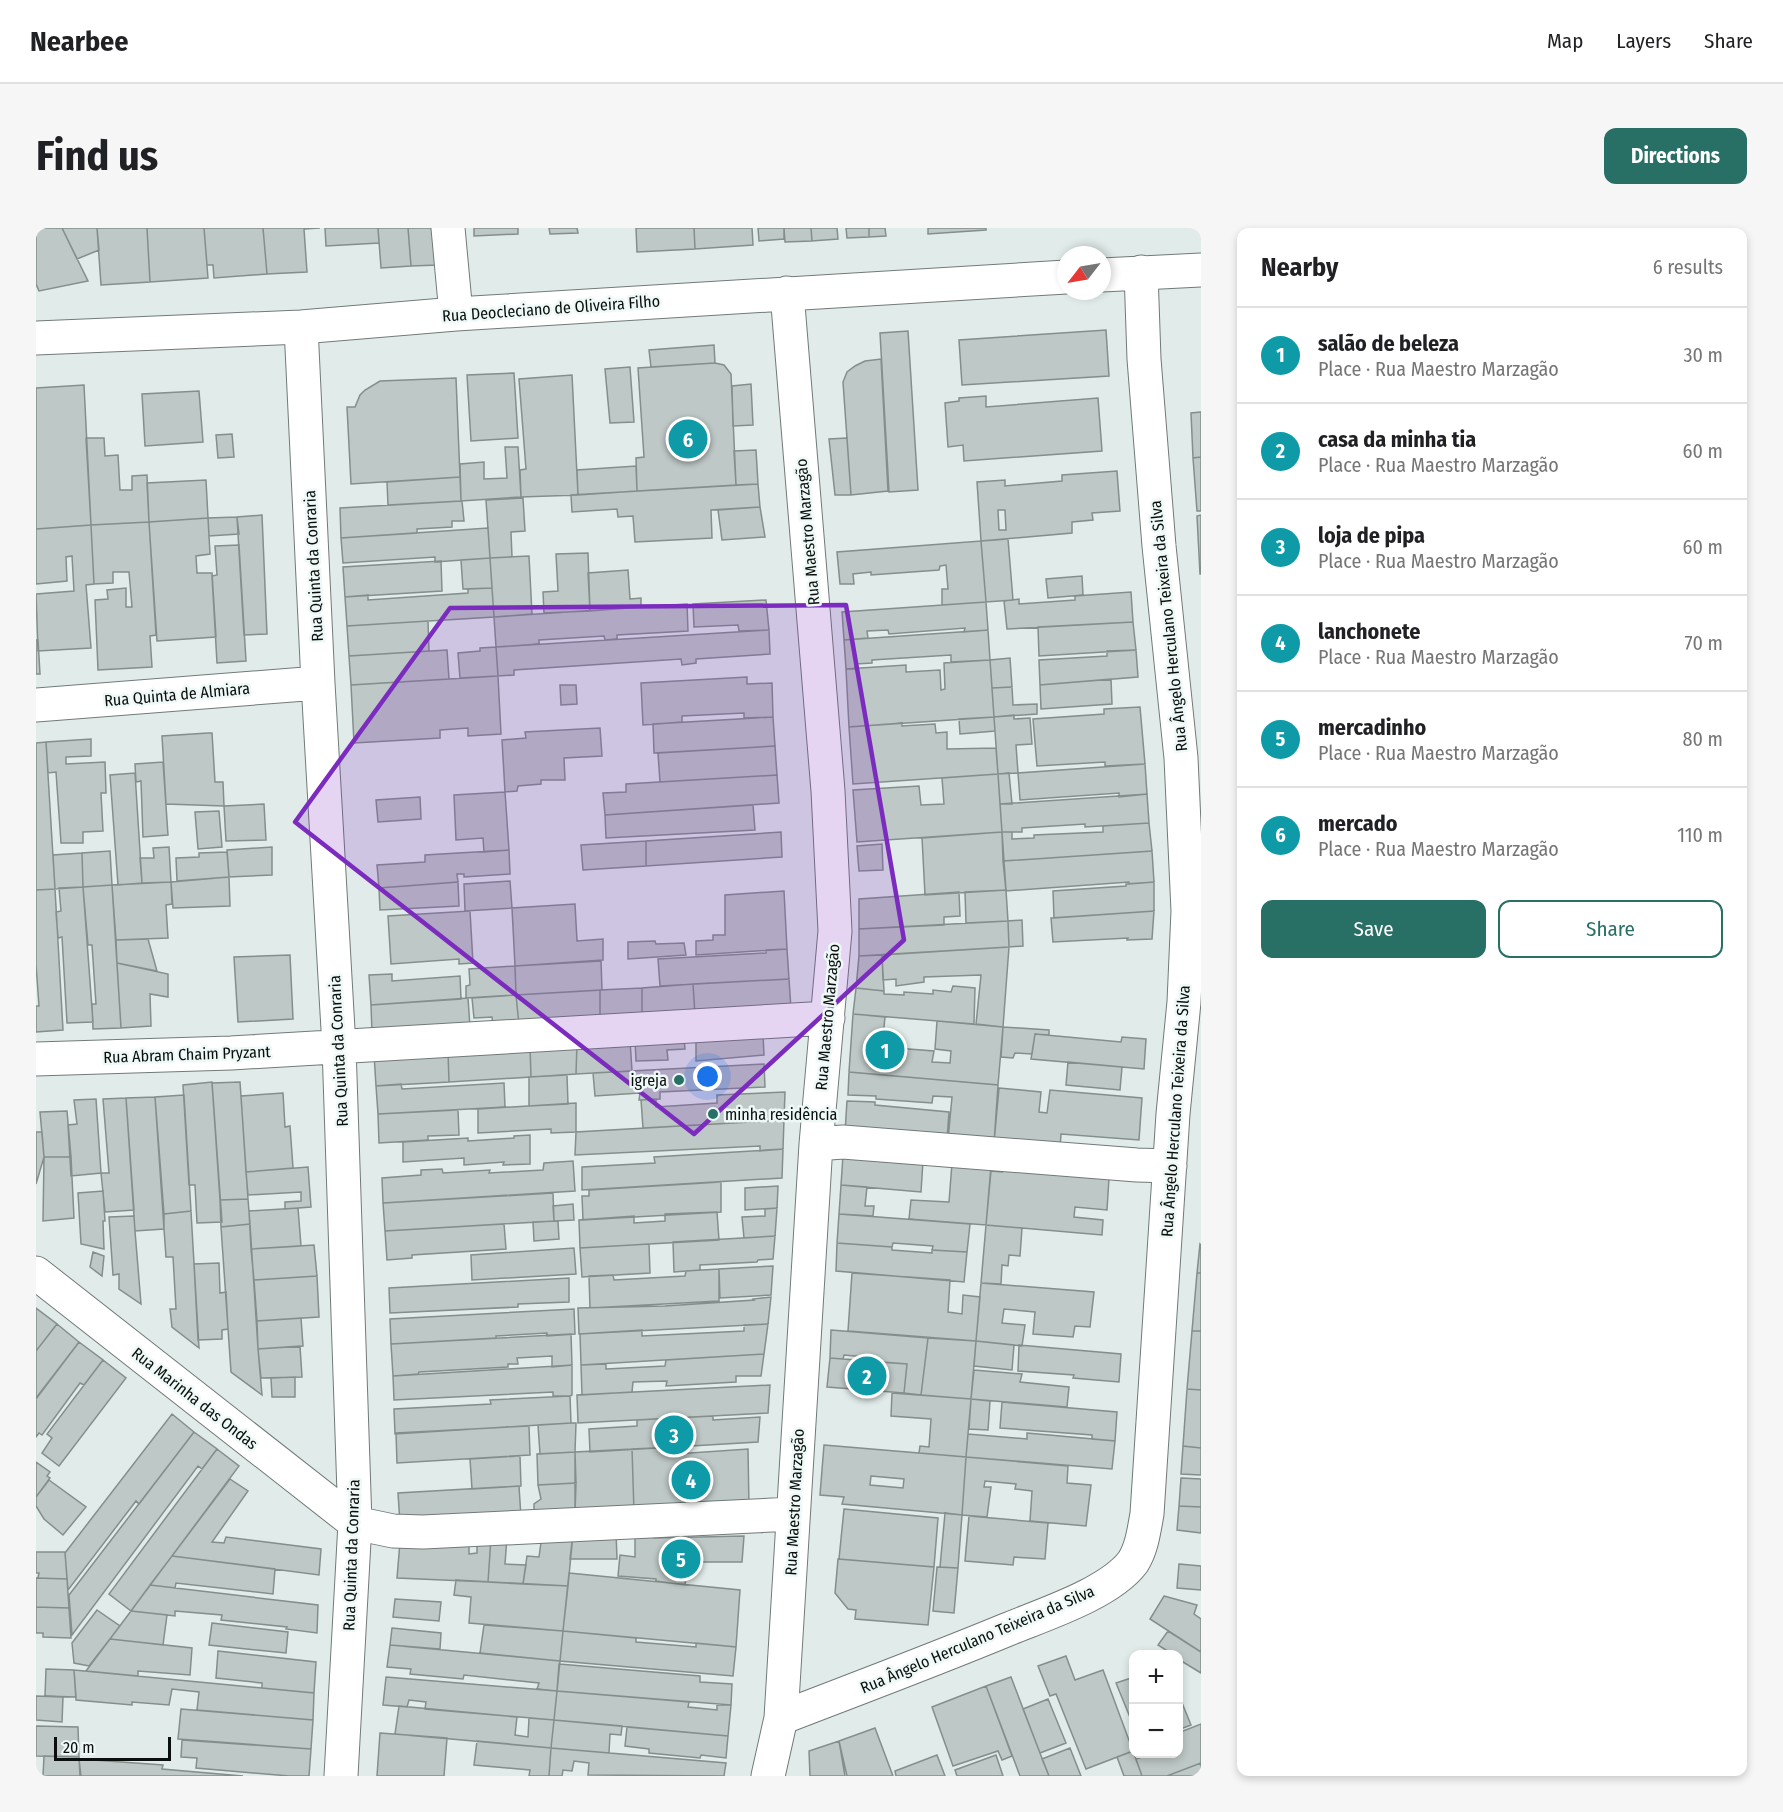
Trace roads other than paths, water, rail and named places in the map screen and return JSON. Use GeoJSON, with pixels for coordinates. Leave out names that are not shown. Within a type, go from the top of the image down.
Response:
{"type":"FeatureCollection","features":[{"type":"Feature","properties":{"kind":"street"},"geometry":{"type":"LineString","coordinates":[[448,228],[456,314]]}},
{"type":"Feature","properties":{"kind":"street"},"geometry":{"type":"LineString","coordinates":[[1111,274],[1201,270]]}},
{"type":"Feature","properties":{"kind":"street","name":"Rua Ângelo Herculano Teixeira da Silva"},"geometry":{"type":"LineString","coordinates":[[781,1718],[1086,1597],[1120,1575],[1133,1561],[1142,1542],[1147,1514],[1173,1114],[1184,1002],[1188,911],[1181,758],[1157,523],[1144,359],[1141,272]]}},
{"type":"Feature","properties":{"kind":"street","name":"Rua Deocleciano de Oliveira Filho"},"geometry":{"type":"LineString","coordinates":[[36,338],[301,327],[456,314],[1057,278]]}},
{"type":"Feature","properties":{"kind":"street","name":"Rua Maestro Marzagão"},"geometry":{"type":"LineString","coordinates":[[768,1776],[781,1718],[816,1144],[835,931],[828,791],[787,293]]}},
{"type":"Feature","properties":{"kind":"street","name":"Rua Quinta da Conraria"},"geometry":{"type":"LineString","coordinates":[[301,327],[339,1047],[355,1523],[341,1776]]}},
{"type":"Feature","properties":{"kind":"street","name":"Rua Quinta de Almiara"},"geometry":{"type":"LineString","coordinates":[[36,705],[318,683]]}},
{"type":"Feature","properties":{"kind":"street","name":"Rua Abram Chaim Pryzant"},"geometry":{"type":"LineString","coordinates":[[36,1059],[231,1053],[828,1018]]}},
{"type":"Feature","properties":{"kind":"street"},"geometry":{"type":"LineString","coordinates":[[816,1144],[843,1142],[1170,1166]]}},
{"type":"Feature","properties":{"kind":"street","name":"Rua Marinha das Ondas"},"geometry":{"type":"LineString","coordinates":[[36,1273],[355,1523]]}},
{"type":"Feature","properties":{"kind":"street"},"geometry":{"type":"LineString","coordinates":[[355,1523],[393,1531],[423,1532],[793,1514]]}},
{"type":"Feature","properties":{"kind":"place","name":"mercado"},"geometry":{"type":"Point","coordinates":[688,439]}},
{"type":"Feature","properties":{"kind":"place","name":"salão de beleza"},"geometry":{"type":"Point","coordinates":[885,1050]}},
{"type":"Feature","properties":{"kind":"place","name":"igreja"},"geometry":{"type":"Point","coordinates":[679,1080]}},
{"type":"Feature","properties":{"kind":"place","name":"minha residência"},"geometry":{"type":"Point","coordinates":[713,1114]}},
{"type":"Feature","properties":{"kind":"place","name":"casa da minha tia"},"geometry":{"type":"Point","coordinates":[867,1376]}},
{"type":"Feature","properties":{"kind":"place","name":"loja de pipa"},"geometry":{"type":"Point","coordinates":[674,1435]}},
{"type":"Feature","properties":{"kind":"place","name":"lanchonete"},"geometry":{"type":"Point","coordinates":[691,1480]}},
{"type":"Feature","properties":{"kind":"place","name":"mercadinho"},"geometry":{"type":"Point","coordinates":[681,1559]}}]}
